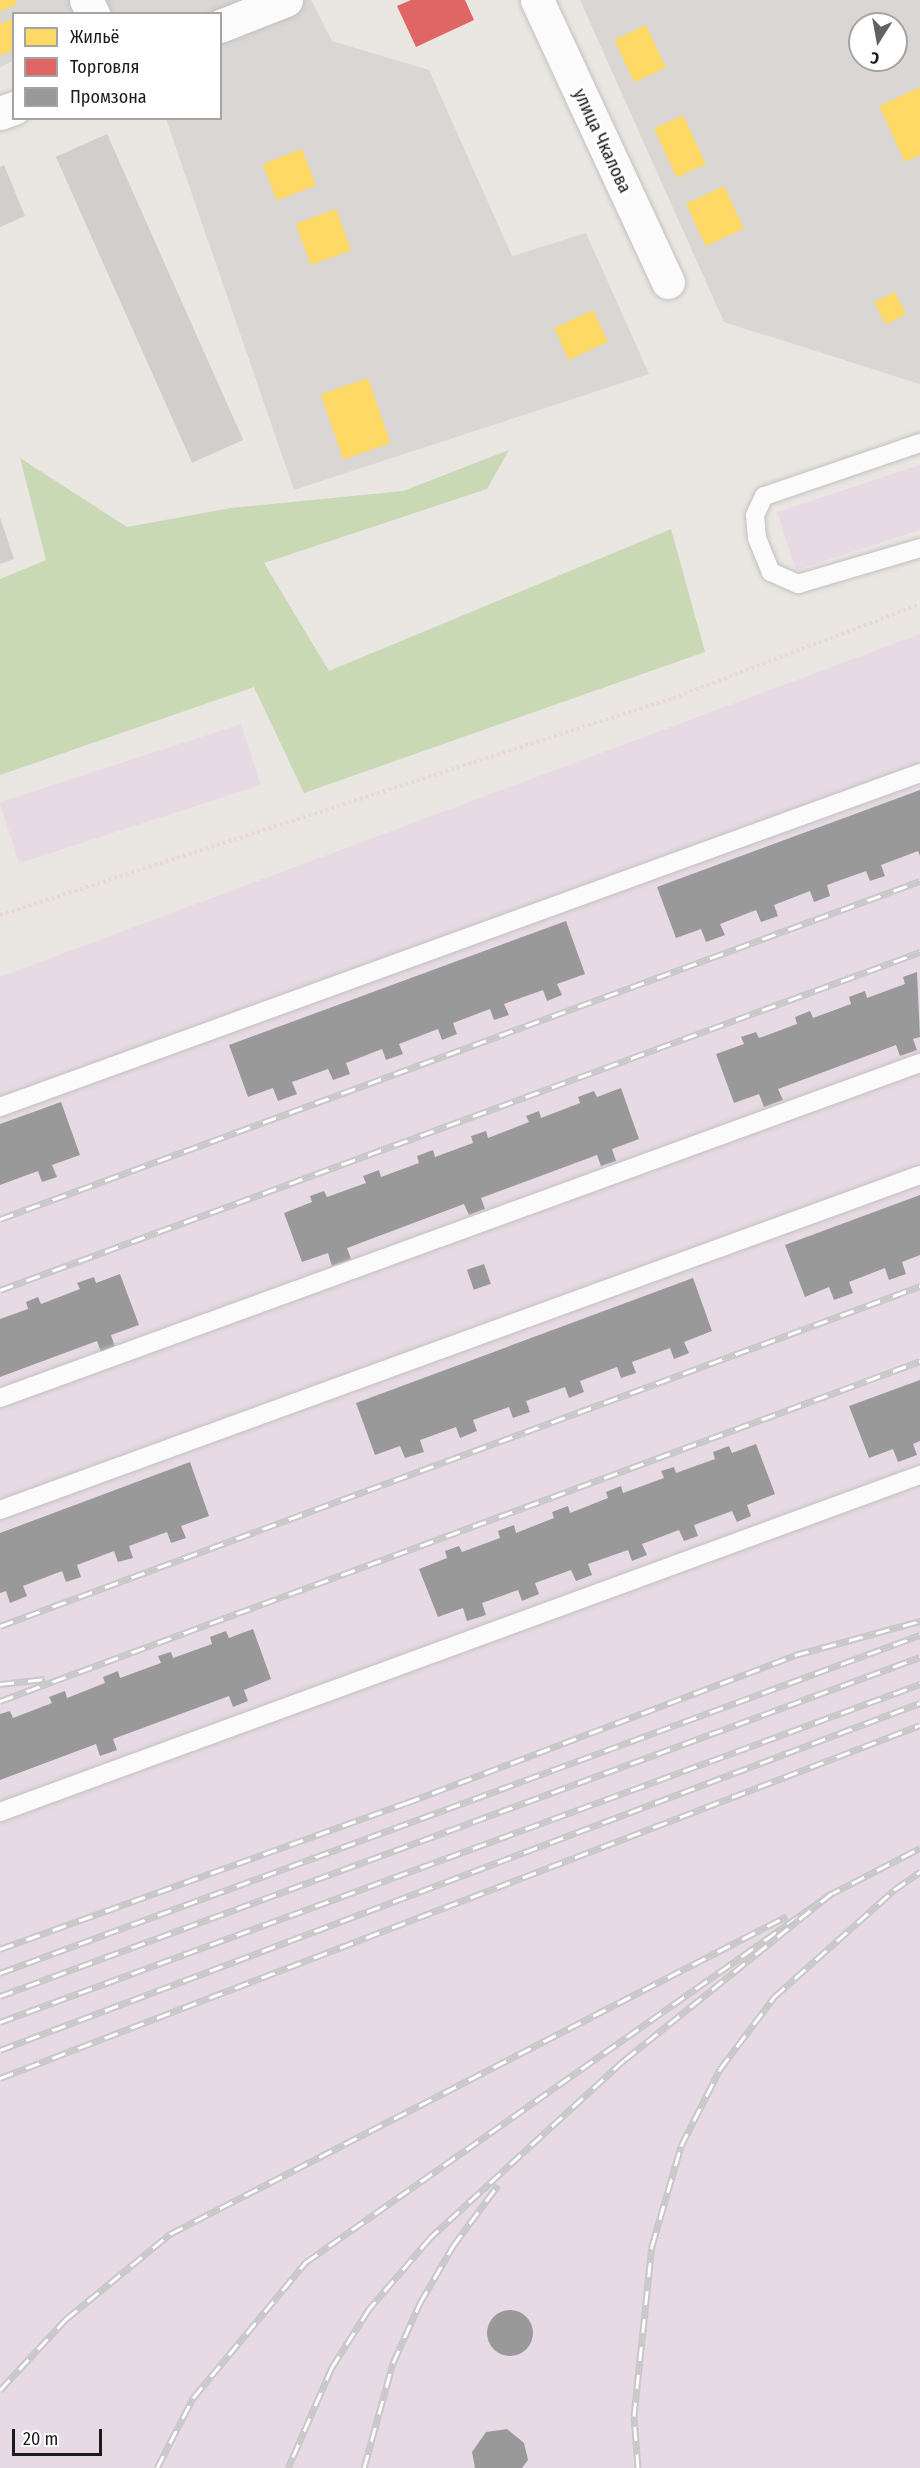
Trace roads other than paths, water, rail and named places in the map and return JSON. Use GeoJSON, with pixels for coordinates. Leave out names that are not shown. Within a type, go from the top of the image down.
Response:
{"type":"FeatureCollection","features":[{"type":"Feature","properties":{"kind":"street"},"geometry":{"type":"LineString","coordinates":[[222,25],[286,0]]}},
{"type":"Feature","properties":{"kind":"street","name":"улица Чкалова"},"geometry":{"type":"LineString","coordinates":[[537,0],[668,282]]}},
{"type":"Feature","properties":{"kind":"lane"},"geometry":{"type":"LineString","coordinates":[[920,443],[764,496],[755,515],[757,538],[771,572],[798,584],[920,548]]}},
{"type":"Feature","properties":{"kind":"lane"},"geometry":{"type":"LineString","coordinates":[[0,1107],[920,772]]}},
{"type":"Feature","properties":{"kind":"lane"},"geometry":{"type":"LineString","coordinates":[[0,1398],[920,1063]]}},
{"type":"Feature","properties":{"kind":"lane"},"geometry":{"type":"LineString","coordinates":[[0,1510],[920,1175]]}},
{"type":"Feature","properties":{"kind":"lane"},"geometry":{"type":"LineString","coordinates":[[0,1812],[920,1475]]}},
{"type":"Feature","properties":{"kind":"railway"},"geometry":{"type":"LineString","coordinates":[[0,1219],[920,881]]}},
{"type":"Feature","properties":{"kind":"railway"},"geometry":{"type":"LineString","coordinates":[[0,1290],[920,952]]}},
{"type":"Feature","properties":{"kind":"railway"},"geometry":{"type":"LineString","coordinates":[[0,1626],[920,1286]]}},
{"type":"Feature","properties":{"kind":"railway"},"geometry":{"type":"LineString","coordinates":[[0,1701],[920,1361]]}},
{"type":"Feature","properties":{"kind":"railway"},"geometry":{"type":"LineString","coordinates":[[0,1949],[406,1803],[795,1655],[920,1621]]}},
{"type":"Feature","properties":{"kind":"railway"},"geometry":{"type":"LineString","coordinates":[[0,1973],[920,1635]]}},
{"type":"Feature","properties":{"kind":"railway"},"geometry":{"type":"LineString","coordinates":[[0,1996],[920,1657]]}},
{"type":"Feature","properties":{"kind":"railway"},"geometry":{"type":"LineString","coordinates":[[0,1684],[45,1679]]}},
{"type":"Feature","properties":{"kind":"railway"},"geometry":{"type":"LineString","coordinates":[[0,2022],[920,1684]]}},
{"type":"Feature","properties":{"kind":"railway"},"geometry":{"type":"LineString","coordinates":[[0,2050],[920,1703]]}},
{"type":"Feature","properties":{"kind":"railway"},"geometry":{"type":"LineString","coordinates":[[0,2078],[920,1725]]}},
{"type":"Feature","properties":{"kind":"railway"},"geometry":{"type":"LineString","coordinates":[[827,1896],[920,1848]]}},
{"type":"Feature","properties":{"kind":"railway"},"geometry":{"type":"LineString","coordinates":[[638,2468],[634,2416],[652,2246],[681,2146],[720,2069],[774,1997],[894,1890],[920,1872]]}},
{"type":"Feature","properties":{"kind":"railway"},"geometry":{"type":"LineString","coordinates":[[157,2468],[193,2398],[306,2262],[832,1893],[624,2060],[430,2238],[369,2309],[332,2367],[288,2468]]}},
{"type":"Feature","properties":{"kind":"railway"},"geometry":{"type":"LineString","coordinates":[[0,2390],[66,2319],[170,2234],[787,1916]]}},
{"type":"Feature","properties":{"kind":"railway"},"geometry":{"type":"LineString","coordinates":[[364,2468],[393,2363],[420,2303],[453,2246],[498,2185]]}}]}
